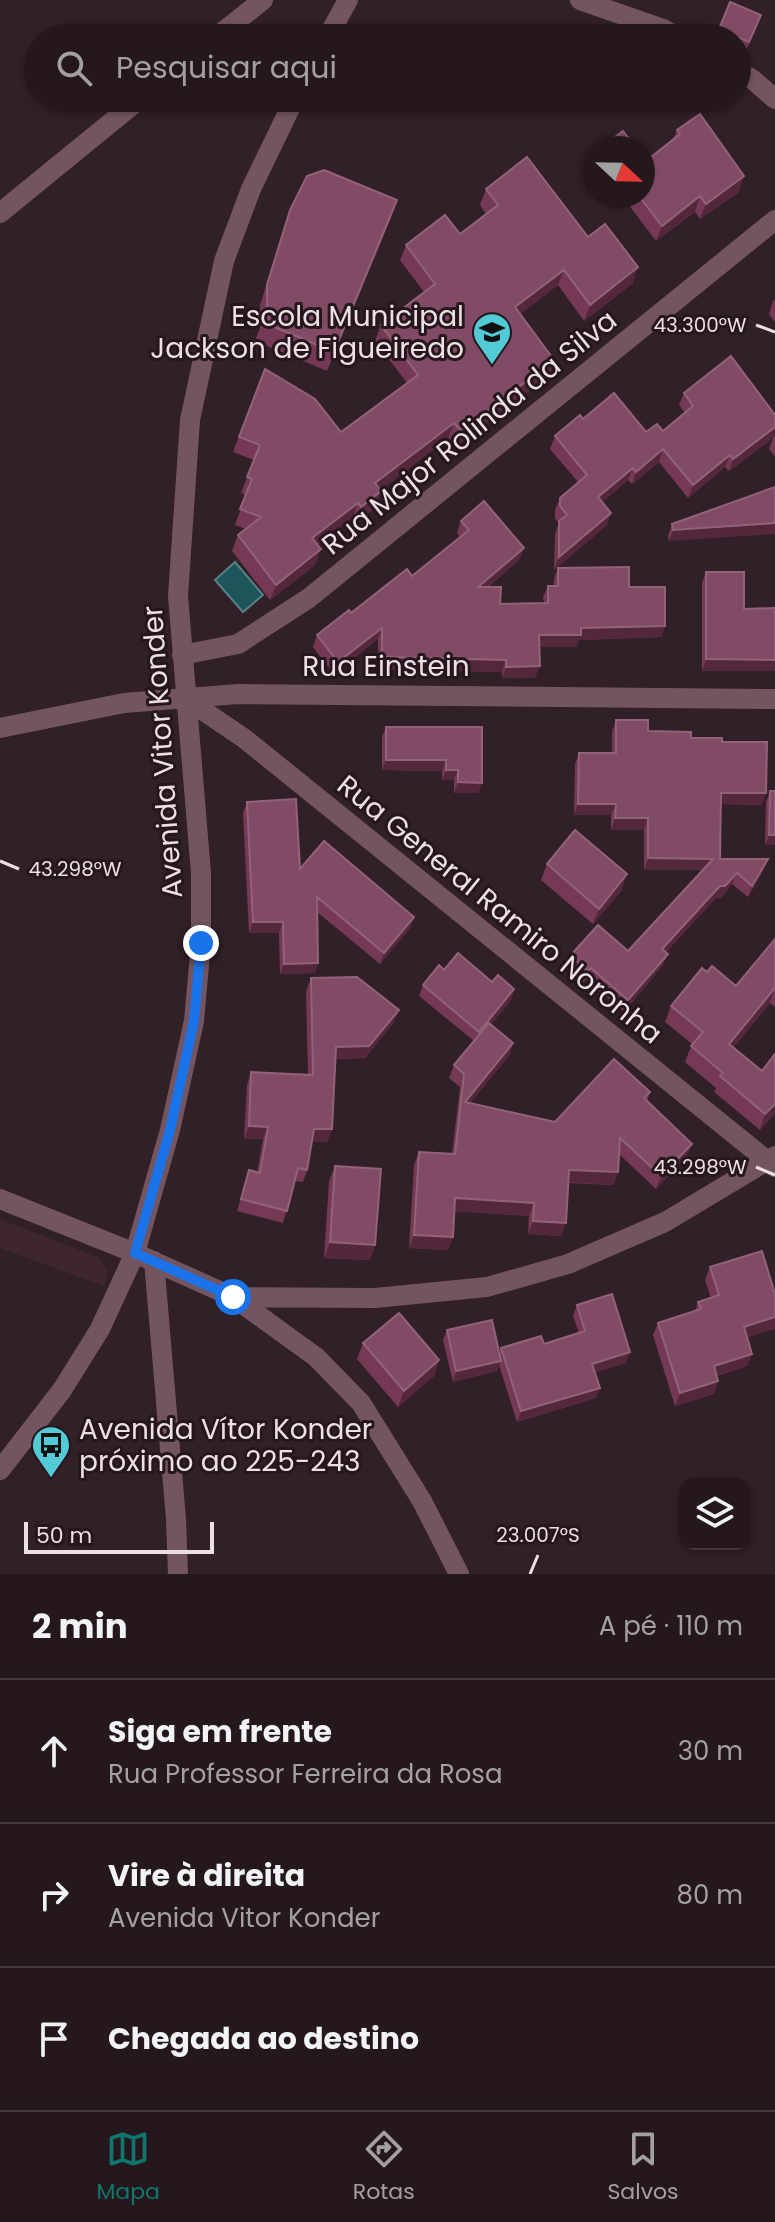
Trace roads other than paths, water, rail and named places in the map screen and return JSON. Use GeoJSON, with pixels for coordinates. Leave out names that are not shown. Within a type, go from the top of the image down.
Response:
{"type":"FeatureCollection","features":[{"type":"Feature","properties":{"kind":"street"},"geometry":{"type":"LineString","coordinates":[[233,24],[263,0]]}},
{"type":"Feature","properties":{"kind":"street"},"geometry":{"type":"LineString","coordinates":[[335,24],[348,0]]}},
{"type":"Feature","properties":{"kind":"street"},"geometry":{"type":"LineString","coordinates":[[580,0],[649,24]]}},
{"type":"Feature","properties":{"kind":"street"},"geometry":{"type":"LineString","coordinates":[[751,78],[775,99]]}},
{"type":"Feature","properties":{"kind":"street"},"geometry":{"type":"LineString","coordinates":[[0,213],[124,112]]}},
{"type":"Feature","properties":{"kind":"street","name":"Avenida Vitor Konder"},"geometry":{"type":"LineString","coordinates":[[0,1470],[62,1390],[145,1257],[194,1021],[200,959],[201,873],[178,623],[180,546],[190,420],[224,261],[283,112]]}},
{"type":"Feature","properties":{"kind":"street","name":"Rua Major Rolinda da Silva"},"geometry":{"type":"LineString","coordinates":[[182,655],[238,644],[309,598],[775,220]]}},
{"type":"Feature","properties":{"kind":"street","name":"Rua Einstein"},"geometry":{"type":"LineString","coordinates":[[0,728],[124,703],[238,694],[775,699]]}},
{"type":"Feature","properties":{"kind":"street","name":"Rua General Ramiro Noronha"},"geometry":{"type":"LineString","coordinates":[[186,699],[245,739],[773,1162]]}},
{"type":"Feature","properties":{"kind":"street"},"geometry":{"type":"LineString","coordinates":[[233,1297],[375,1298],[487,1287],[568,1264],[665,1222],[773,1162]]}},
{"type":"Feature","properties":{"kind":"street"},"geometry":{"type":"LineString","coordinates":[[0,1199],[145,1257],[233,1297],[316,1357],[361,1403],[422,1501],[459,1574]]}},
{"type":"Feature","properties":{"kind":"street"},"geometry":{"type":"LineString","coordinates":[[145,1257],[176,1519],[178,1574]]}},
{"type":"Feature","properties":{"kind":"water"},"geometry":{"type":"Polygon","coordinates":[[[235,562],[263,595],[243,612],[215,580],[235,562]]]}},
{"type":"Feature","properties":{"kind":"place","name":"Escola Municipal Jackson de Figueiredo"},"geometry":{"type":"Point","coordinates":[492,366]}},
{"type":"Feature","properties":{"kind":"place","name":"Avenida Vítor Konder próximo ao 225-243"},"geometry":{"type":"Point","coordinates":[51,1479]}}]}
